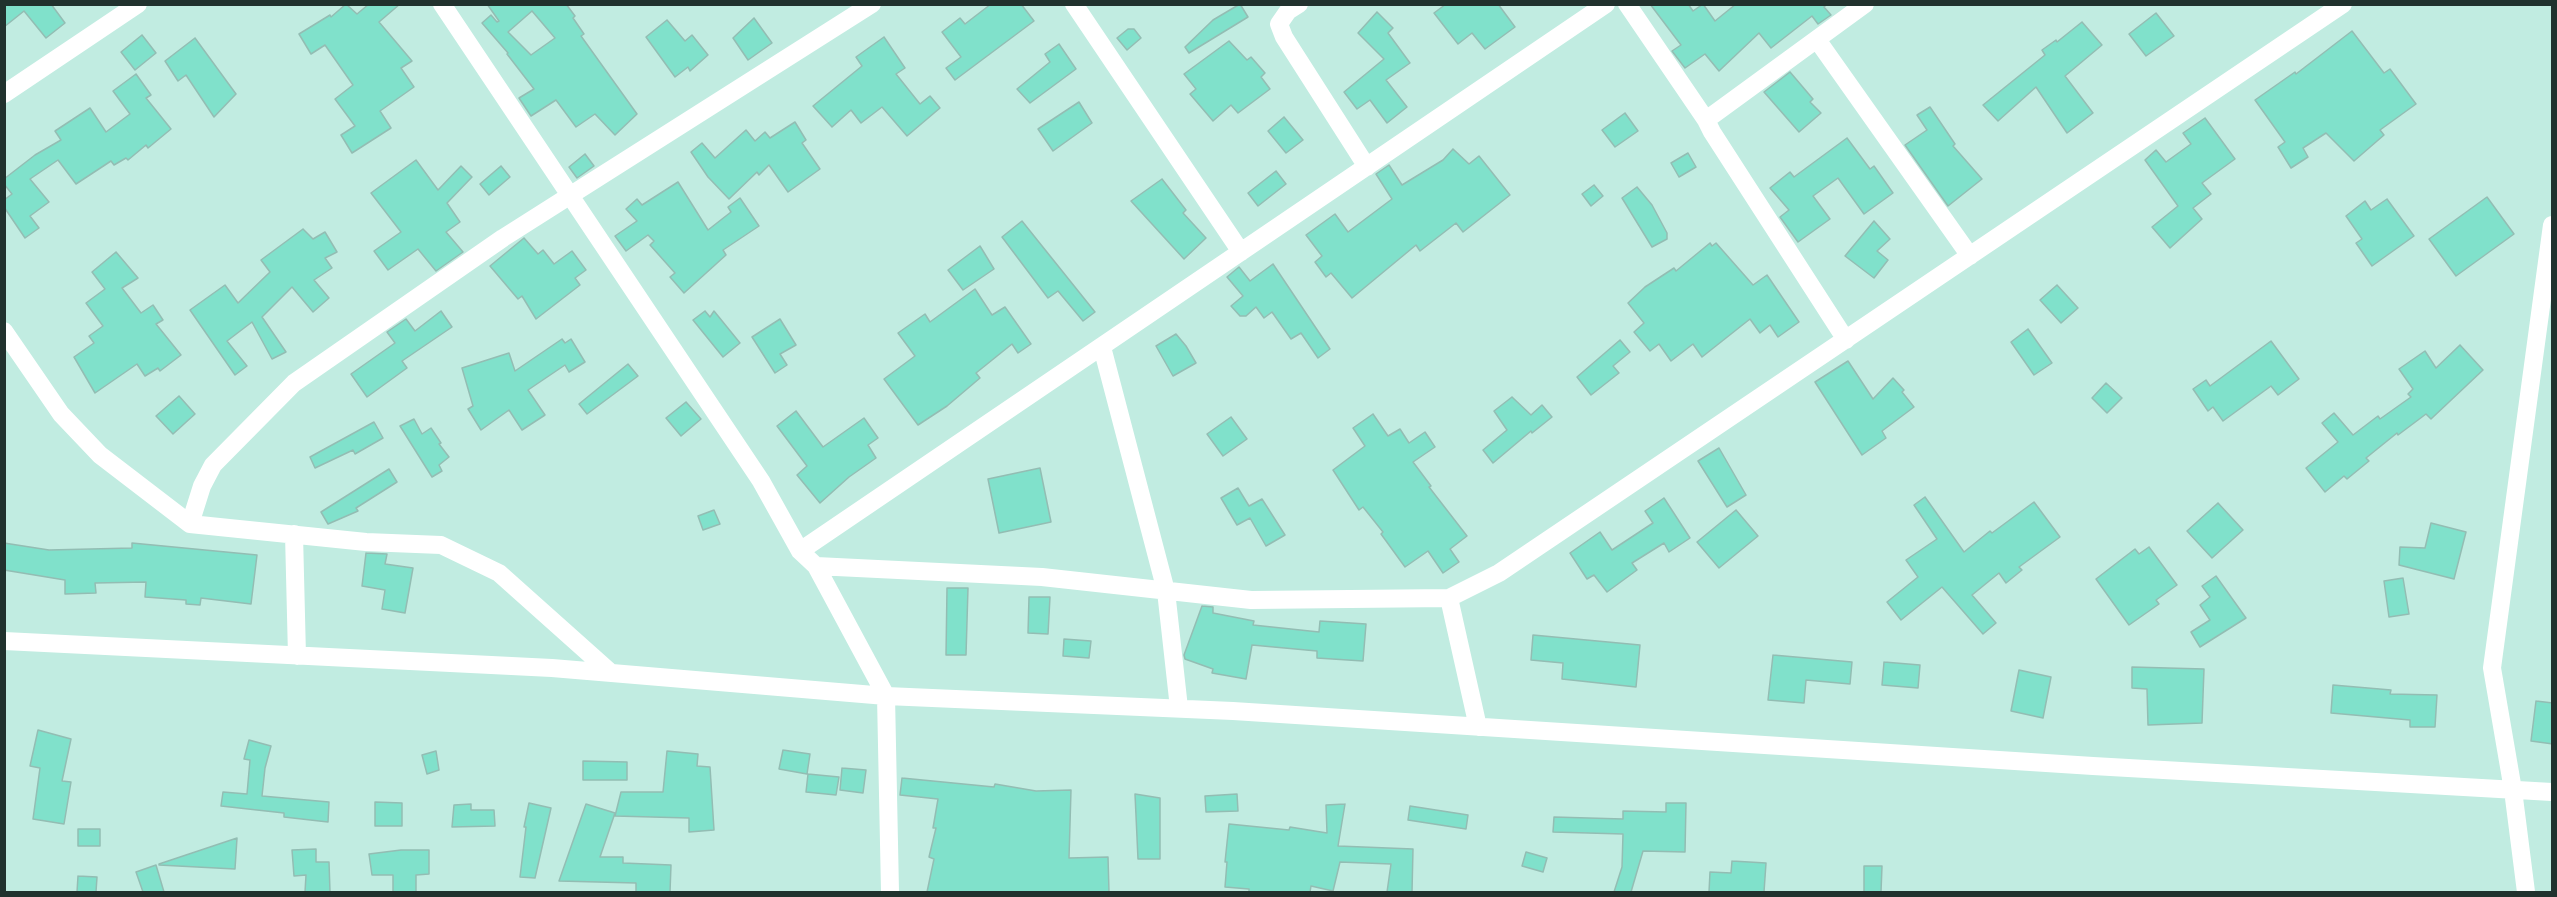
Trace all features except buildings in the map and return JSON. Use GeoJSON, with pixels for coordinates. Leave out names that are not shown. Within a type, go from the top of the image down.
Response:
{"type":"FeatureCollection","features":[{"type":"Feature","properties":{"kind":"street"},"geometry":{"type":"LineString","coordinates":[[4,94],[138,4]]}},
{"type":"Feature","properties":{"kind":"street"},"geometry":{"type":"LineString","coordinates":[[442,4],[761,481],[800,551],[816,566],[886,696],[890,892]]}},
{"type":"Feature","properties":{"kind":"street"},"geometry":{"type":"LineString","coordinates":[[190,524],[202,486],[213,465],[294,383],[503,238],[872,4]]}},
{"type":"Feature","properties":{"kind":"street"},"geometry":{"type":"LineString","coordinates":[[1074,4],[1241,252]]}},
{"type":"Feature","properties":{"kind":"street"},"geometry":{"type":"LineString","coordinates":[[1299,4],[1288,11],[1279,24],[1284,37],[1366,167]]}},
{"type":"Feature","properties":{"kind":"street"},"geometry":{"type":"LineString","coordinates":[[800,551],[1606,4]]}},
{"type":"Feature","properties":{"kind":"street"},"geometry":{"type":"LineString","coordinates":[[1628,4],[1706,120],[1846,340]]}},
{"type":"Feature","properties":{"kind":"street"},"geometry":{"type":"LineString","coordinates":[[1706,120],[1818,41],[1865,4]]}},
{"type":"Feature","properties":{"kind":"street"},"geometry":{"type":"LineString","coordinates":[[816,566],[1042,577],[1251,600],[1449,598],[1499,573],[2343,4]]}},
{"type":"Feature","properties":{"kind":"street"},"geometry":{"type":"LineString","coordinates":[[1818,41],[1970,256]]}},
{"type":"Feature","properties":{"kind":"street"},"geometry":{"type":"LineString","coordinates":[[2526,892],[2513,790],[2492,668],[2553,225]]}},
{"type":"Feature","properties":{"kind":"street"},"geometry":{"type":"LineString","coordinates":[[4,331],[61,414],[100,455],[190,524],[366,542],[441,545],[499,573],[611,673]]}},
{"type":"Feature","properties":{"kind":"street"},"geometry":{"type":"LineString","coordinates":[[1102,346],[1166,591],[1179,708]]}},
{"type":"Feature","properties":{"kind":"street"},"geometry":{"type":"LineString","coordinates":[[294,534],[297,656]]}},
{"type":"Feature","properties":{"kind":"street"},"geometry":{"type":"LineString","coordinates":[[1449,598],[1478,727]]}},
{"type":"Feature","properties":{"kind":"street"},"geometry":{"type":"LineString","coordinates":[[4,641],[611,673],[886,696],[1179,708],[2553,792]]}}]}
